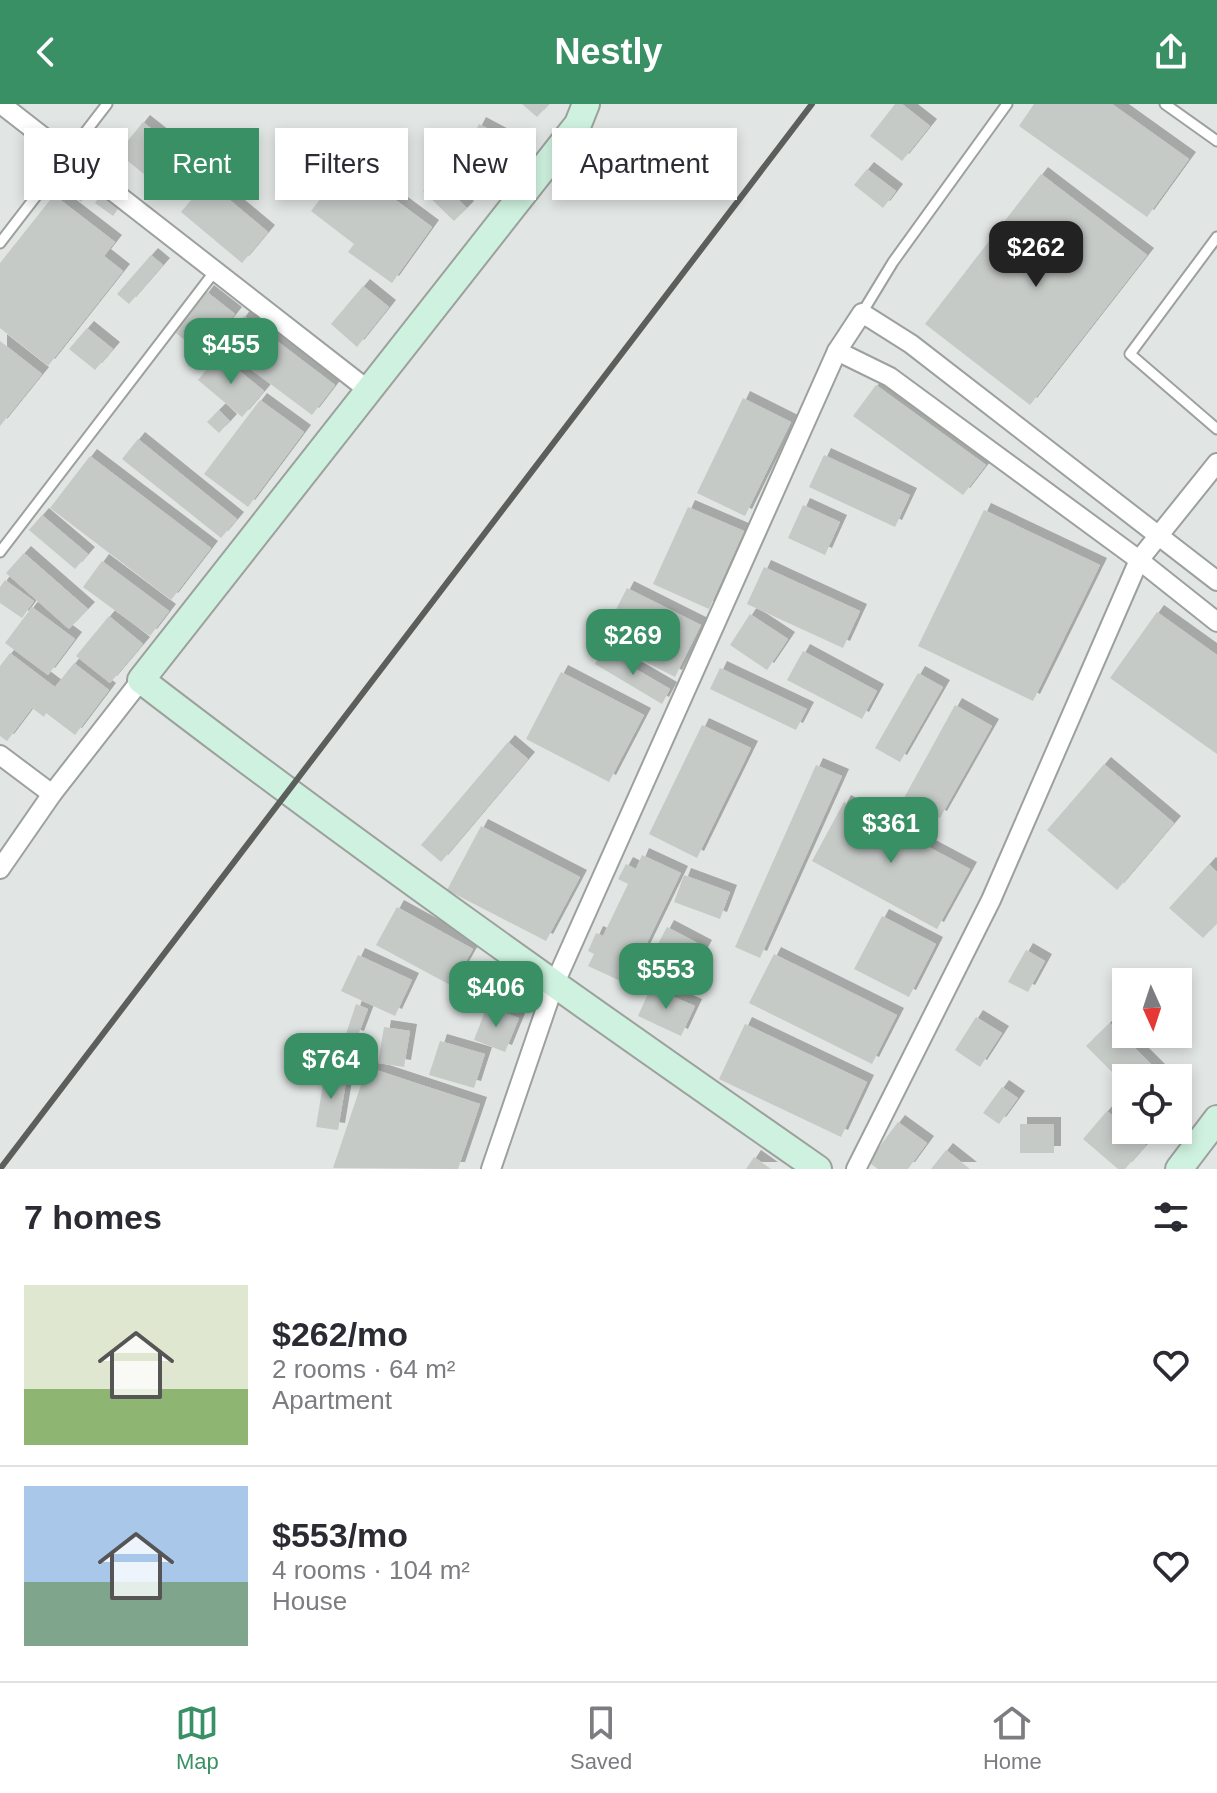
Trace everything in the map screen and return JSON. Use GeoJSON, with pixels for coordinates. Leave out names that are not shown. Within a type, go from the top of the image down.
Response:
{"type":"FeatureCollection","features":[{"type":"Feature","properties":{"kind":"main road"},"geometry":{"type":"LineString","coordinates":[[586,104],[578,124],[141,680],[288,793],[554,985],[818,1169]]}},
{"type":"Feature","properties":{"kind":"main road"},"geometry":{"type":"LineString","coordinates":[[1179,1169],[1217,1119]]}},
{"type":"Feature","properties":{"kind":"street"},"geometry":{"type":"LineString","coordinates":[[1,104],[32,128]]}},
{"type":"Feature","properties":{"kind":"street"},"geometry":{"type":"LineString","coordinates":[[124,200],[368,390]]}},
{"type":"Feature","properties":{"kind":"street"},"geometry":{"type":"LineString","coordinates":[[491,1169],[554,985],[837,351],[862,313],[911,344],[1217,581]]}},
{"type":"Feature","properties":{"kind":"street"},"geometry":{"type":"LineString","coordinates":[[837,351],[890,377],[1139,560],[1217,622]]}},
{"type":"Feature","properties":{"kind":"street"},"geometry":{"type":"LineString","coordinates":[[856,1169],[991,900],[1139,560],[1217,463]]}},
{"type":"Feature","properties":{"kind":"street"},"geometry":{"type":"LineString","coordinates":[[0,869],[52,794],[141,680]]}},
{"type":"Feature","properties":{"kind":"street"},"geometry":{"type":"LineString","coordinates":[[0,755],[52,794]]}},
{"type":"Feature","properties":{"kind":"lane"},"geometry":{"type":"LineString","coordinates":[[88,128],[107,104]]}},
{"type":"Feature","properties":{"kind":"lane"},"geometry":{"type":"LineString","coordinates":[[862,313],[893,262],[1007,104]]}},
{"type":"Feature","properties":{"kind":"lane"},"geometry":{"type":"LineString","coordinates":[[1165,104],[1217,141]]}},
{"type":"Feature","properties":{"kind":"lane"},"geometry":{"type":"LineString","coordinates":[[0,243],[32,200]]}},
{"type":"Feature","properties":{"kind":"lane"},"geometry":{"type":"LineString","coordinates":[[1217,237],[1130,354],[1217,429]]}},
{"type":"Feature","properties":{"kind":"lane"},"geometry":{"type":"LineString","coordinates":[[0,552],[215,271]]}},
{"type":"Feature","properties":{"kind":"building"},"geometry":{"type":"Polygon","coordinates":[[[522,104],[549,104],[537,117],[522,104]]]}},
{"type":"Feature","properties":{"kind":"building"},"geometry":{"type":"Polygon","coordinates":[[[895,104],[902,104],[930,126],[902,161],[870,136],[895,104]]]}},
{"type":"Feature","properties":{"kind":"building"},"geometry":{"type":"Polygon","coordinates":[[[1034,104],[1112,104],[1189,159],[1147,217],[1019,126],[1034,104]]]}},
{"type":"Feature","properties":{"kind":"building"},"geometry":{"type":"Polygon","coordinates":[[[143,122],[151,128],[144,128],[144,174],[128,161],[128,141],[143,122]]]}},
{"type":"Feature","properties":{"kind":"building"},"geometry":{"type":"Polygon","coordinates":[[[867,169],[896,191],[883,208],[854,185],[867,169]]]}},
{"type":"Feature","properties":{"kind":"building"},"geometry":{"type":"Polygon","coordinates":[[[1041,174],[1147,255],[1030,405],[925,324],[1041,174]]]}},
{"type":"Feature","properties":{"kind":"building"},"geometry":{"type":"Polygon","coordinates":[[[50,200],[60,200],[115,242],[104,256],[123,271],[48,366],[0,328],[0,263],[50,200]]]}},
{"type":"Feature","properties":{"kind":"building"},"geometry":{"type":"Polygon","coordinates":[[[97,200],[112,200],[120,206],[113,216],[95,203],[97,200]]]}},
{"type":"Feature","properties":{"kind":"building"},"geometry":{"type":"Polygon","coordinates":[[[191,200],[230,200],[268,232],[242,263],[181,212],[191,200]]]}},
{"type":"Feature","properties":{"kind":"building"},"geometry":{"type":"Polygon","coordinates":[[[319,200],[396,200],[432,227],[392,283],[348,252],[354,244],[311,211],[319,200]]]}},
{"type":"Feature","properties":{"kind":"building"},"geometry":{"type":"Polygon","coordinates":[[[432,200],[459,200],[467,208],[454,221],[432,200]]]}},
{"type":"Feature","properties":{"kind":"building"},"geometry":{"type":"Polygon","coordinates":[[[151,255],[163,265],[129,304],[117,294],[151,255]]]}},
{"type":"Feature","properties":{"kind":"building"},"geometry":{"type":"Polygon","coordinates":[[[363,286],[389,307],[357,347],[331,324],[363,286]]]}},
{"type":"Feature","properties":{"kind":"building"},"geometry":{"type":"Polygon","coordinates":[[[207,292],[235,314],[203,354],[176,333],[207,292]]]}},
{"type":"Feature","properties":{"kind":"building"},"geometry":{"type":"Polygon","coordinates":[[[244,316],[335,385],[312,415],[221,347],[244,316]]]}},
{"type":"Feature","properties":{"kind":"building"},"geometry":{"type":"Polygon","coordinates":[[[87,328],[113,349],[95,370],[69,349],[87,328]]]}},
{"type":"Feature","properties":{"kind":"building"},"geometry":{"type":"Polygon","coordinates":[[[0,341],[42,374],[0,426],[0,341]]]}},
{"type":"Feature","properties":{"kind":"building"},"geometry":{"type":"Polygon","coordinates":[[[219,354],[264,391],[242,417],[198,380],[219,354]]]}},
{"type":"Feature","properties":{"kind":"building"},"geometry":{"type":"Polygon","coordinates":[[[876,385],[986,465],[963,495],[853,416],[876,385]]]}},
{"type":"Feature","properties":{"kind":"building"},"geometry":{"type":"Polygon","coordinates":[[[743,398],[791,422],[745,516],[697,493],[743,398]]]}},
{"type":"Feature","properties":{"kind":"building"},"geometry":{"type":"Polygon","coordinates":[[[260,400],[304,432],[248,507],[204,474],[260,400]]]}},
{"type":"Feature","properties":{"kind":"building"},"geometry":{"type":"Polygon","coordinates":[[[219,410],[230,421],[219,433],[207,422],[219,410]]]}},
{"type":"Feature","properties":{"kind":"building"},"geometry":{"type":"Polygon","coordinates":[[[138,439],[237,519],[221,538],[122,459],[138,439]]]}},
{"type":"Feature","properties":{"kind":"building"},"geometry":{"type":"Polygon","coordinates":[[[824,455],[910,495],[895,527],[809,487],[824,455]]]}},
{"type":"Feature","properties":{"kind":"building"},"geometry":{"type":"Polygon","coordinates":[[[90,456],[211,548],[171,600],[50,508],[90,456]]]}},
{"type":"Feature","properties":{"kind":"building"},"geometry":{"type":"Polygon","coordinates":[[[803,505],[840,522],[825,555],[788,538],[803,505]]]}},
{"type":"Feature","properties":{"kind":"building"},"geometry":{"type":"Polygon","coordinates":[[[688,507],[744,531],[709,609],[653,584],[688,507]]]}},
{"type":"Feature","properties":{"kind":"building"},"geometry":{"type":"Polygon","coordinates":[[[984,510],[1100,565],[1033,701],[918,646],[984,510]]]}},
{"type":"Feature","properties":{"kind":"building"},"geometry":{"type":"Polygon","coordinates":[[[42,515],[88,554],[75,569],[29,530],[42,515]]]}},
{"type":"Feature","properties":{"kind":"building"},"geometry":{"type":"Polygon","coordinates":[[[24,553],[88,609],[69,629],[6,573],[24,553]]]}},
{"type":"Feature","properties":{"kind":"building"},"geometry":{"type":"Polygon","coordinates":[[[102,561],[169,611],[150,636],[83,587],[102,561]]]}},
{"type":"Feature","properties":{"kind":"building"},"geometry":{"type":"Polygon","coordinates":[[[764,567],[860,611],[843,648],[747,604],[764,567]]]}},
{"type":"Feature","properties":{"kind":"building"},"geometry":{"type":"Polygon","coordinates":[[[5,580],[34,601],[22,618],[0,603],[0,587],[5,580]]]}},
{"type":"Feature","properties":{"kind":"building"},"geometry":{"type":"Polygon","coordinates":[[[627,588],[701,625],[675,677],[601,639],[627,588]]]}},
{"type":"Feature","properties":{"kind":"building"},"geometry":{"type":"Polygon","coordinates":[[[32,607],[75,639],[48,675],[5,643],[32,607]]]}},
{"type":"Feature","properties":{"kind":"building"},"geometry":{"type":"Polygon","coordinates":[[[1157,612],[1217,655],[1217,754],[1110,678],[1157,612]]]}},
{"type":"Feature","properties":{"kind":"building"},"geometry":{"type":"Polygon","coordinates":[[[750,614],[788,639],[767,670],[730,645],[750,614]]]}},
{"type":"Feature","properties":{"kind":"building"},"geometry":{"type":"Polygon","coordinates":[[[109,616],[143,644],[110,683],[76,656],[109,616]]]}},
{"type":"Feature","properties":{"kind":"building"},"geometry":{"type":"Polygon","coordinates":[[[603,650],[670,689],[662,704],[595,664],[603,650]]]}},
{"type":"Feature","properties":{"kind":"building"},"geometry":{"type":"Polygon","coordinates":[[[803,651],[877,691],[862,719],[787,680],[803,651]]]}},
{"type":"Feature","properties":{"kind":"building"},"geometry":{"type":"Polygon","coordinates":[[[10,653],[55,687],[74,663],[109,690],[75,735],[46,713],[44,717],[32,708],[7,741],[0,736],[0,666],[10,653]]]}},
{"type":"Feature","properties":{"kind":"building"},"geometry":{"type":"Polygon","coordinates":[[[720,668],[807,709],[796,730],[710,689],[720,668]]]}},
{"type":"Feature","properties":{"kind":"building"},"geometry":{"type":"Polygon","coordinates":[[[561,672],[644,715],[609,782],[526,739],[561,672]]]}},
{"type":"Feature","properties":{"kind":"building"},"geometry":{"type":"Polygon","coordinates":[[[918,673],[943,687],[900,762],[875,748],[918,673]]]}},
{"type":"Feature","properties":{"kind":"building"},"geometry":{"type":"Polygon","coordinates":[[[955,705],[992,726],[940,818],[904,798],[955,705]]]}},
{"type":"Feature","properties":{"kind":"building"},"geometry":{"type":"Polygon","coordinates":[[[702,725],[751,748],[697,858],[649,834],[702,725]]]}},
{"type":"Feature","properties":{"kind":"building"},"geometry":{"type":"Polygon","coordinates":[[[508,742],[528,759],[441,862],[421,845],[508,742]]]}},
{"type":"Feature","properties":{"kind":"building"},"geometry":{"type":"Polygon","coordinates":[[[1104,764],[1174,823],[1117,890],[1047,830],[1104,764]]]}},
{"type":"Feature","properties":{"kind":"building"},"geometry":{"type":"Polygon","coordinates":[[[816,765],[842,776],[760,958],[735,947],[816,765]]]}},
{"type":"Feature","properties":{"kind":"building"},"geometry":{"type":"Polygon","coordinates":[[[844,802],[970,869],[937,929],[812,861],[844,802]]]}},
{"type":"Feature","properties":{"kind":"building"},"geometry":{"type":"Polygon","coordinates":[[[481,826],[580,877],[546,941],[447,890],[481,826]]]}},
{"type":"Feature","properties":{"kind":"building"},"geometry":{"type":"Polygon","coordinates":[[[642,855],[681,873],[627,984],[588,966],[594,954],[588,951],[596,933],[603,936],[628,884],[618,879],[626,864],[636,869],[642,855]]]}},
{"type":"Feature","properties":{"kind":"building"},"geometry":{"type":"Polygon","coordinates":[[[1209,864],[1217,872],[1217,923],[1203,938],[1169,908],[1209,864]]]}},
{"type":"Feature","properties":{"kind":"building"},"geometry":{"type":"Polygon","coordinates":[[[684,875],[730,892],[720,919],[674,902],[684,875]]]}},
{"type":"Feature","properties":{"kind":"building"},"geometry":{"type":"Polygon","coordinates":[[[397,907],[473,949],[452,986],[376,945],[397,907]]]}},
{"type":"Feature","properties":{"kind":"building"},"geometry":{"type":"Polygon","coordinates":[[[882,916],[936,944],[909,997],[854,969],[882,916]]]}},
{"type":"Feature","properties":{"kind":"building"},"geometry":{"type":"Polygon","coordinates":[[[667,927],[705,947],[689,976],[651,957],[667,927]]]}},
{"type":"Feature","properties":{"kind":"building"},"geometry":{"type":"Polygon","coordinates":[[[1026,950],[1045,961],[1028,992],[1008,982],[1026,950]]]}},
{"type":"Feature","properties":{"kind":"building"},"geometry":{"type":"Polygon","coordinates":[[[774,954],[897,1015],[872,1064],[749,1003],[774,954]]]}},
{"type":"Feature","properties":{"kind":"building"},"geometry":{"type":"Polygon","coordinates":[[[358,955],[412,980],[395,1016],[341,991],[358,955]]]}},
{"type":"Feature","properties":{"kind":"building"},"geometry":{"type":"Polygon","coordinates":[[[651,987],[695,1006],[681,1036],[638,1016],[651,987]]]}},
{"type":"Feature","properties":{"kind":"building"},"geometry":{"type":"Polygon","coordinates":[[[356,1004],[368,1009],[357,1038],[346,1034],[356,1004]]]}},
{"type":"Feature","properties":{"kind":"building"},"geometry":{"type":"Polygon","coordinates":[[[487,1006],[519,1018],[505,1052],[474,1040],[487,1006]]]}},
{"type":"Feature","properties":{"kind":"building"},"geometry":{"type":"Polygon","coordinates":[[[976,1017],[1002,1033],[980,1067],[955,1050],[976,1017]]]}},
{"type":"Feature","properties":{"kind":"building"},"geometry":{"type":"Polygon","coordinates":[[[1110,1023],[1112,1048],[1135,1048],[1151,1064],[1112,1064],[1112,1072],[1086,1046],[1110,1023]]]}},
{"type":"Feature","properties":{"kind":"building"},"geometry":{"type":"Polygon","coordinates":[[[745,1024],[867,1082],[841,1137],[719,1079],[745,1024]]]}},
{"type":"Feature","properties":{"kind":"building"},"geometry":{"type":"Polygon","coordinates":[[[384,1027],[410,1031],[404,1067],[378,1063],[384,1027]]]}},
{"type":"Feature","properties":{"kind":"building"},"geometry":{"type":"Polygon","coordinates":[[[440,1041],[485,1054],[474,1088],[429,1075],[440,1041]]]}},
{"type":"Feature","properties":{"kind":"building"},"geometry":{"type":"Polygon","coordinates":[[[367,1067],[480,1104],[458,1169],[333,1168],[367,1067]]]}},
{"type":"Feature","properties":{"kind":"building"},"geometry":{"type":"Polygon","coordinates":[[[325,1072],[347,1076],[338,1130],[316,1127],[325,1072]]]}},
{"type":"Feature","properties":{"kind":"building"},"geometry":{"type":"Polygon","coordinates":[[[1002,1087],[1018,1098],[999,1124],[983,1113],[1002,1087]]]}},
{"type":"Feature","properties":{"kind":"building"},"geometry":{"type":"Polygon","coordinates":[[[1107,1111],[1112,1115],[1112,1144],[1146,1145],[1125,1169],[1118,1169],[1083,1139],[1107,1111]]]}},
{"type":"Feature","properties":{"kind":"building"},"geometry":{"type":"Polygon","coordinates":[[[898,1122],[927,1143],[908,1169],[878,1169],[868,1162],[898,1122]]]}},
{"type":"Feature","properties":{"kind":"building"},"geometry":{"type":"Polygon","coordinates":[[[1020,1124],[1054,1124],[1054,1153],[1020,1153],[1020,1124]]]}},
{"type":"Feature","properties":{"kind":"building"},"geometry":{"type":"Polygon","coordinates":[[[946,1150],[970,1169],[931,1169],[946,1150]]]}},
{"type":"Feature","properties":{"kind":"building"},"geometry":{"type":"Polygon","coordinates":[[[754,1157],[771,1169],[746,1169],[754,1157]]]}},
{"type":"Feature","properties":{"kind":"railway"},"geometry":{"type":"LineString","coordinates":[[0,1169],[812,104]]}}]}
